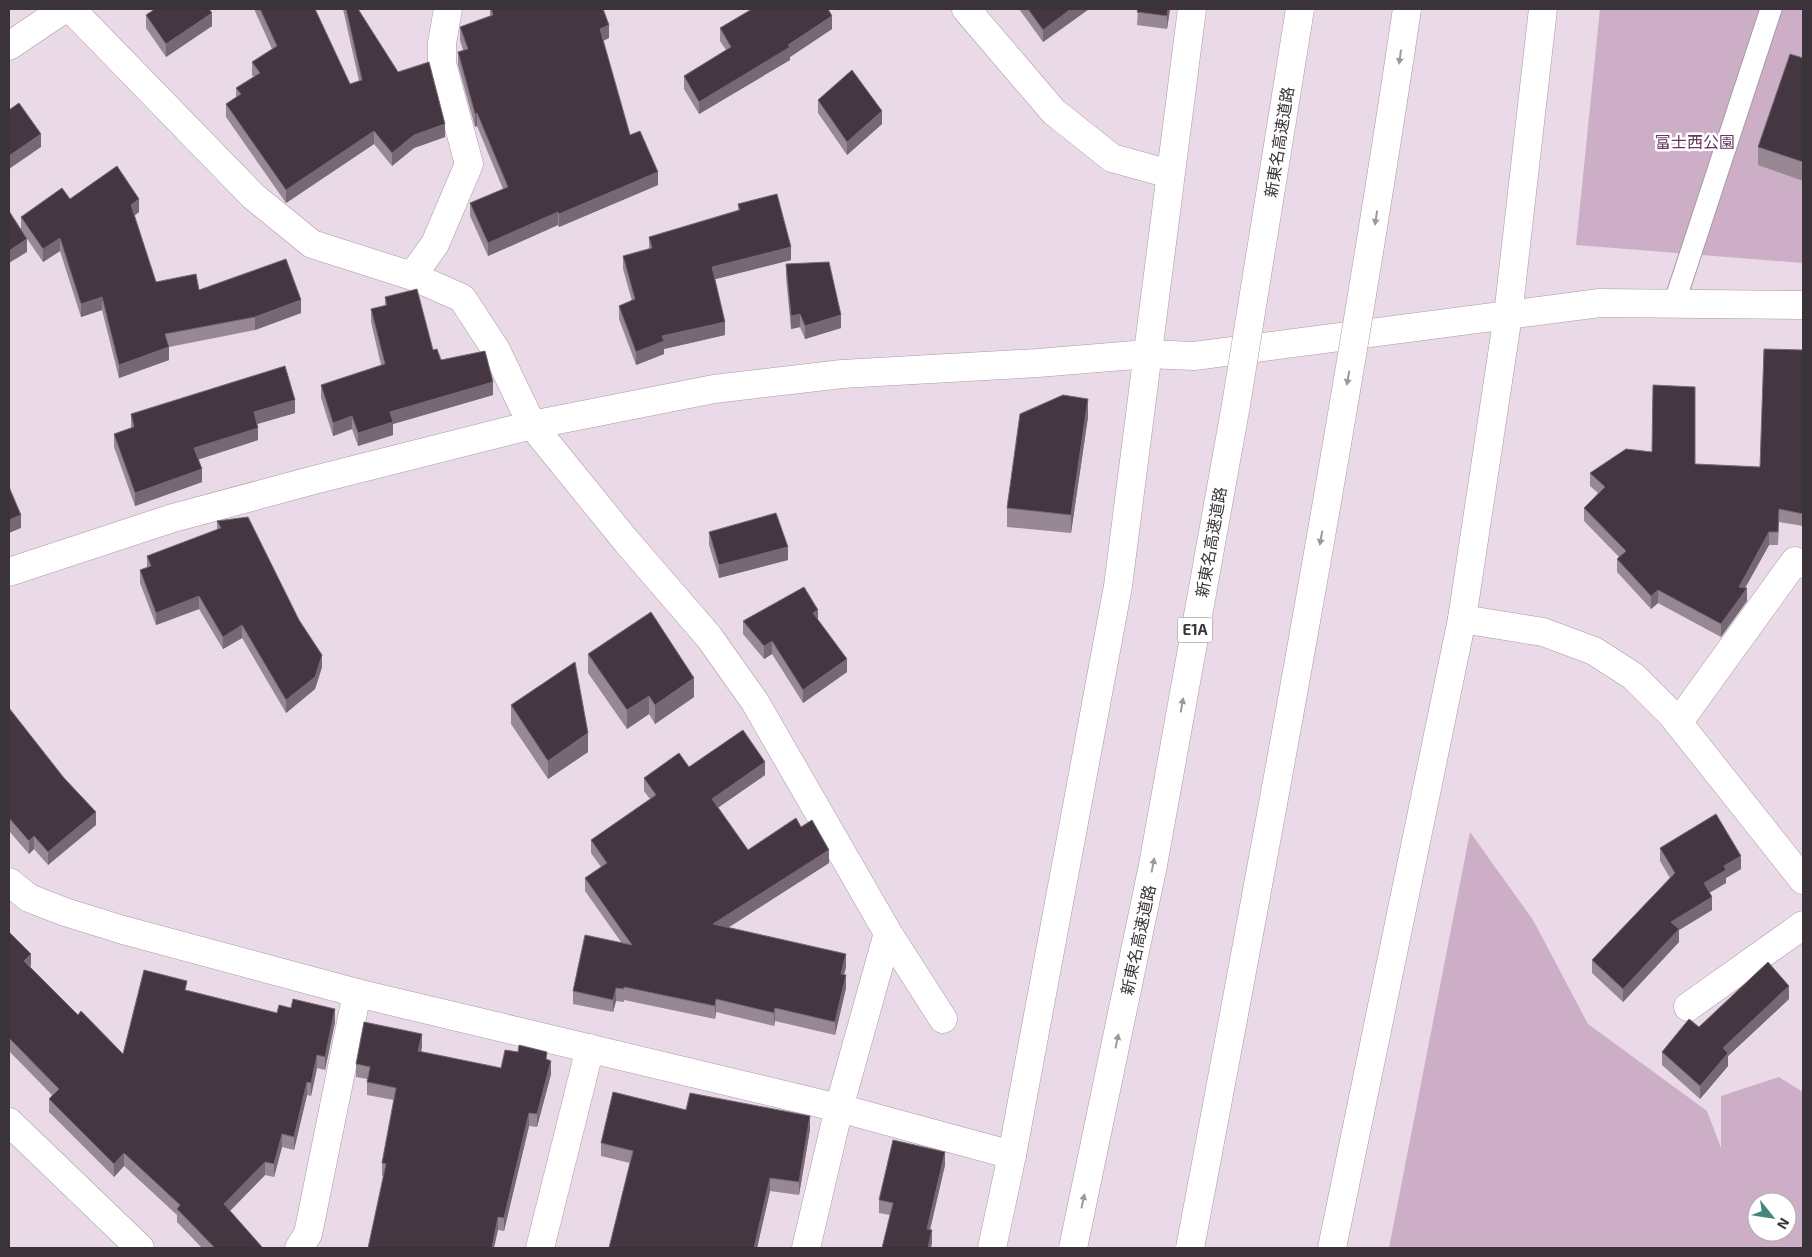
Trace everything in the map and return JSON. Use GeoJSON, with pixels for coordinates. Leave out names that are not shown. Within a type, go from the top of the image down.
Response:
{"type":"FeatureCollection","features":[{"type":"Feature","properties":{"kind":"main road"},"geometry":{"type":"LineString","coordinates":[[9,46],[64,9]]}},
{"type":"Feature","properties":{"kind":"main road"},"geometry":{"type":"LineString","coordinates":[[72,9],[254,196],[312,244],[412,276],[462,298],[496,350],[532,425],[627,542],[709,637],[755,702],[888,933],[943,1019]]}},
{"type":"Feature","properties":{"kind":"main road"},"geometry":{"type":"LineString","coordinates":[[412,276],[435,244],[469,164],[442,64],[442,43],[448,9]]}},
{"type":"Feature","properties":{"kind":"main road"},"geometry":{"type":"LineString","coordinates":[[966,9],[1054,112],[1112,158],[1170,174]]}},
{"type":"Feature","properties":{"kind":"main road"},"geometry":{"type":"LineString","coordinates":[[992,1248],[1012,1156],[1118,586],[1192,9]]}},
{"type":"Feature","properties":{"kind":"main road","name":"新東名高速道路"},"geometry":{"type":"LineString","coordinates":[[1073,1248],[1153,865],[1236,406],[1300,9]]}},
{"type":"Feature","properties":{"kind":"main road"},"geometry":{"type":"LineString","coordinates":[[1190,1248],[1282,766],[1374,225],[1407,9]]}},
{"type":"Feature","properties":{"kind":"main road"},"geometry":{"type":"LineString","coordinates":[[1332,1248],[1462,619],[1508,314],[1543,9]]}},
{"type":"Feature","properties":{"kind":"main road"},"geometry":{"type":"LineString","coordinates":[[9,572],[173,518],[532,425],[714,389],[812,378],[1147,354],[1194,356],[1600,303],[1803,305]]}},
{"type":"Feature","properties":{"kind":"main road"},"geometry":{"type":"LineString","coordinates":[[1678,723],[1795,561],[1803,564]]}},
{"type":"Feature","properties":{"kind":"main road"},"geometry":{"type":"LineString","coordinates":[[1462,619],[1543,632],[1594,651],[1633,676],[1678,723],[1803,880]]}},
{"type":"Feature","properties":{"kind":"main road"},"geometry":{"type":"LineString","coordinates":[[9,882],[29,898],[65,912],[357,993],[839,1108],[1012,1156]]}},
{"type":"Feature","properties":{"kind":"main road"},"geometry":{"type":"LineString","coordinates":[[1688,1007],[1803,925]]}},
{"type":"Feature","properties":{"kind":"main road"},"geometry":{"type":"LineString","coordinates":[[806,1248],[839,1108],[888,933]]}},
{"type":"Feature","properties":{"kind":"main road"},"geometry":{"type":"LineString","coordinates":[[299,1248],[308,1234],[357,993]]}},
{"type":"Feature","properties":{"kind":"main road"},"geometry":{"type":"LineString","coordinates":[[540,1248],[590,1048]]}},
{"type":"Feature","properties":{"kind":"main road"},"geometry":{"type":"LineString","coordinates":[[9,1122],[140,1248]]}},
{"type":"Feature","properties":{"kind":"lane"},"geometry":{"type":"LineString","coordinates":[[1674,304],[1771,9]]}},
{"type":"Feature","properties":{"kind":"green space","name":"富士西公園"},"geometry":{"type":"Polygon","coordinates":[[[1600,9],[1803,9],[1803,263],[1576,245],[1600,9]]]}},
{"type":"Feature","properties":{"kind":"green space"},"geometry":{"type":"Polygon","coordinates":[[[1470,832],[1533,920],[1588,1024],[1707,1111],[1721,1148],[1721,1096],[1779,1077],[1803,1092],[1803,1248],[1389,1248],[1470,832]]]}},
{"type":"Feature","properties":{"kind":"building"},"geometry":{"type":"Polygon","coordinates":[[[155,9],[209,9],[212,13],[166,44],[146,15],[155,9]]]}},
{"type":"Feature","properties":{"kind":"building"},"geometry":{"type":"Polygon","coordinates":[[[260,9],[315,9],[350,84],[362,80],[346,9],[358,9],[398,72],[429,62],[445,124],[414,135],[392,153],[374,131],[286,190],[226,104],[241,94],[236,88],[260,73],[252,62],[277,46],[260,9]]]}},
{"type":"Feature","properties":{"kind":"building"},"geometry":{"type":"Polygon","coordinates":[[[491,9],[603,9],[609,25],[600,29],[630,135],[640,131],[658,172],[559,214],[558,212],[488,243],[470,203],[508,187],[477,113],[475,114],[458,52],[468,49],[460,27],[493,15],[491,9]]]}},
{"type":"Feature","properties":{"kind":"building"},"geometry":{"type":"Polygon","coordinates":[[[752,9],[828,9],[832,16],[788,45],[790,47],[699,102],[684,76],[731,47],[720,28],[752,9]]]}},
{"type":"Feature","properties":{"kind":"building"},"geometry":{"type":"Polygon","coordinates":[[[1028,9],[1071,9],[1043,30],[1028,9]]]}},
{"type":"Feature","properties":{"kind":"building"},"geometry":{"type":"Polygon","coordinates":[[[1138,9],[1168,9],[1167,16],[1137,12],[1138,9]]]}},
{"type":"Feature","properties":{"kind":"building"},"geometry":{"type":"Polygon","coordinates":[[[1790,54],[1803,58],[1803,162],[1758,147],[1790,54]]]}},
{"type":"Feature","properties":{"kind":"building"},"geometry":{"type":"Polygon","coordinates":[[[852,70],[882,111],[847,142],[818,100],[852,70]]]}},
{"type":"Feature","properties":{"kind":"building"},"geometry":{"type":"Polygon","coordinates":[[[19,103],[41,134],[9,156],[9,110],[19,103]]]}},
{"type":"Feature","properties":{"kind":"building"},"geometry":{"type":"Polygon","coordinates":[[[117,166],[139,199],[131,205],[156,282],[196,274],[199,290],[286,259],[301,300],[255,317],[165,334],[169,347],[119,365],[102,297],[81,304],[60,238],[43,249],[21,217],[62,188],[70,199],[117,166]]]}},
{"type":"Feature","properties":{"kind":"building"},"geometry":{"type":"Polygon","coordinates":[[[777,194],[791,247],[712,267],[725,322],[662,336],[664,341],[636,352],[619,306],[635,299],[623,256],[652,248],[649,237],[740,210],[738,204],[777,194]]]}},
{"type":"Feature","properties":{"kind":"building"},"geometry":{"type":"Polygon","coordinates":[[[9,211],[27,239],[9,251],[9,211]]]}},
{"type":"Feature","properties":{"kind":"building"},"geometry":{"type":"Polygon","coordinates":[[[829,262],[841,315],[805,326],[800,314],[791,316],[786,264],[829,262]]]}},
{"type":"Feature","properties":{"kind":"building"},"geometry":{"type":"Polygon","coordinates":[[[417,289],[433,350],[437,349],[441,360],[485,351],[493,382],[390,412],[393,422],[358,433],[352,416],[333,423],[321,385],[385,364],[371,309],[387,305],[385,297],[417,289]]]}},
{"type":"Feature","properties":{"kind":"building"},"geometry":{"type":"Polygon","coordinates":[[[1764,349],[1803,350],[1803,514],[1779,509],[1778,532],[1769,532],[1739,587],[1747,588],[1721,624],[1658,590],[1651,596],[1617,559],[1626,551],[1584,508],[1605,487],[1590,473],[1626,449],[1652,452],[1653,385],[1695,387],[1695,464],[1760,467],[1764,349]]]}},
{"type":"Feature","properties":{"kind":"building"},"geometry":{"type":"Polygon","coordinates":[[[285,366],[295,400],[254,412],[258,428],[194,448],[202,469],[135,493],[114,434],[134,427],[131,414],[285,366]]]}},
{"type":"Feature","properties":{"kind":"building"},"geometry":{"type":"Polygon","coordinates":[[[1063,395],[1088,399],[1071,515],[1007,508],[1020,414],[1063,395]]]}},
{"type":"Feature","properties":{"kind":"building"},"geometry":{"type":"Polygon","coordinates":[[[9,487],[21,515],[9,520],[9,487]]]}},
{"type":"Feature","properties":{"kind":"building"},"geometry":{"type":"Polygon","coordinates":[[[776,513],[788,547],[719,565],[709,532],[776,513]]]}},
{"type":"Feature","properties":{"kind":"building"},"geometry":{"type":"Polygon","coordinates":[[[248,517],[299,620],[322,655],[315,677],[286,700],[242,625],[223,637],[199,596],[156,613],[140,570],[151,566],[147,556],[221,528],[217,521],[248,517]]]}},
{"type":"Feature","properties":{"kind":"building"},"geometry":{"type":"Polygon","coordinates":[[[804,587],[818,610],[813,613],[847,659],[803,690],[772,641],[764,646],[743,621],[804,587]]]}},
{"type":"Feature","properties":{"kind":"building"},"geometry":{"type":"Polygon","coordinates":[[[651,612],[694,678],[655,705],[649,696],[627,710],[588,654],[651,612]]]}},
{"type":"Feature","properties":{"kind":"building"},"geometry":{"type":"Polygon","coordinates":[[[575,662],[588,733],[548,761],[511,705],[575,662]]]}},
{"type":"Feature","properties":{"kind":"building"},"geometry":{"type":"Polygon","coordinates":[[[9,708],[64,778],[96,812],[48,852],[34,836],[29,841],[9,818],[9,708]]]}},
{"type":"Feature","properties":{"kind":"building"},"geometry":{"type":"Polygon","coordinates":[[[743,730],[765,762],[712,799],[748,850],[796,818],[801,827],[812,820],[829,850],[713,924],[846,954],[841,974],[846,975],[835,1022],[775,1008],[774,1013],[716,999],[715,1006],[624,987],[624,989],[616,988],[613,1000],[573,991],[585,935],[632,945],[585,878],[607,863],[591,840],[656,795],[644,778],[679,753],[689,767],[743,730]]]}},
{"type":"Feature","properties":{"kind":"building"},"geometry":{"type":"Polygon","coordinates":[[[1716,814],[1741,856],[1724,866],[1726,870],[1704,883],[1712,897],[1671,922],[1679,929],[1623,989],[1592,960],[1675,873],[1660,848],[1716,814]]]}},
{"type":"Feature","properties":{"kind":"building"},"geometry":{"type":"Polygon","coordinates":[[[9,932],[31,954],[24,961],[78,1015],[81,1011],[123,1054],[144,970],[187,981],[185,990],[277,1013],[279,1005],[291,1008],[293,999],[335,1009],[325,1057],[317,1055],[311,1083],[307,1082],[294,1137],[282,1134],[274,1164],[265,1162],[224,1204],[262,1247],[215,1248],[177,1209],[180,1205],[124,1153],[114,1164],[49,1099],[59,1089],[9,1038],[9,932]]]}},
{"type":"Feature","properties":{"kind":"building"},"geometry":{"type":"Polygon","coordinates":[[[1768,962],[1789,986],[1723,1048],[1728,1053],[1700,1086],[1662,1052],[1689,1019],[1699,1027],[1768,962]]]}},
{"type":"Feature","properties":{"kind":"building"},"geometry":{"type":"Polygon","coordinates":[[[364,1022],[422,1034],[418,1051],[501,1068],[505,1050],[518,1052],[519,1045],[547,1052],[546,1059],[551,1061],[537,1114],[529,1113],[504,1218],[498,1217],[492,1248],[368,1248],[386,1164],[382,1163],[396,1088],[367,1082],[370,1067],[356,1064],[364,1022]]]}},
{"type":"Feature","properties":{"kind":"building"},"geometry":{"type":"Polygon","coordinates":[[[613,1092],[686,1110],[690,1093],[810,1116],[799,1182],[770,1178],[754,1248],[609,1248],[633,1151],[601,1143],[613,1092]]]}},
{"type":"Feature","properties":{"kind":"building"},"geometry":{"type":"Polygon","coordinates":[[[893,1140],[945,1152],[927,1229],[932,1230],[928,1248],[882,1248],[893,1203],[879,1200],[893,1140]]]}}]}
